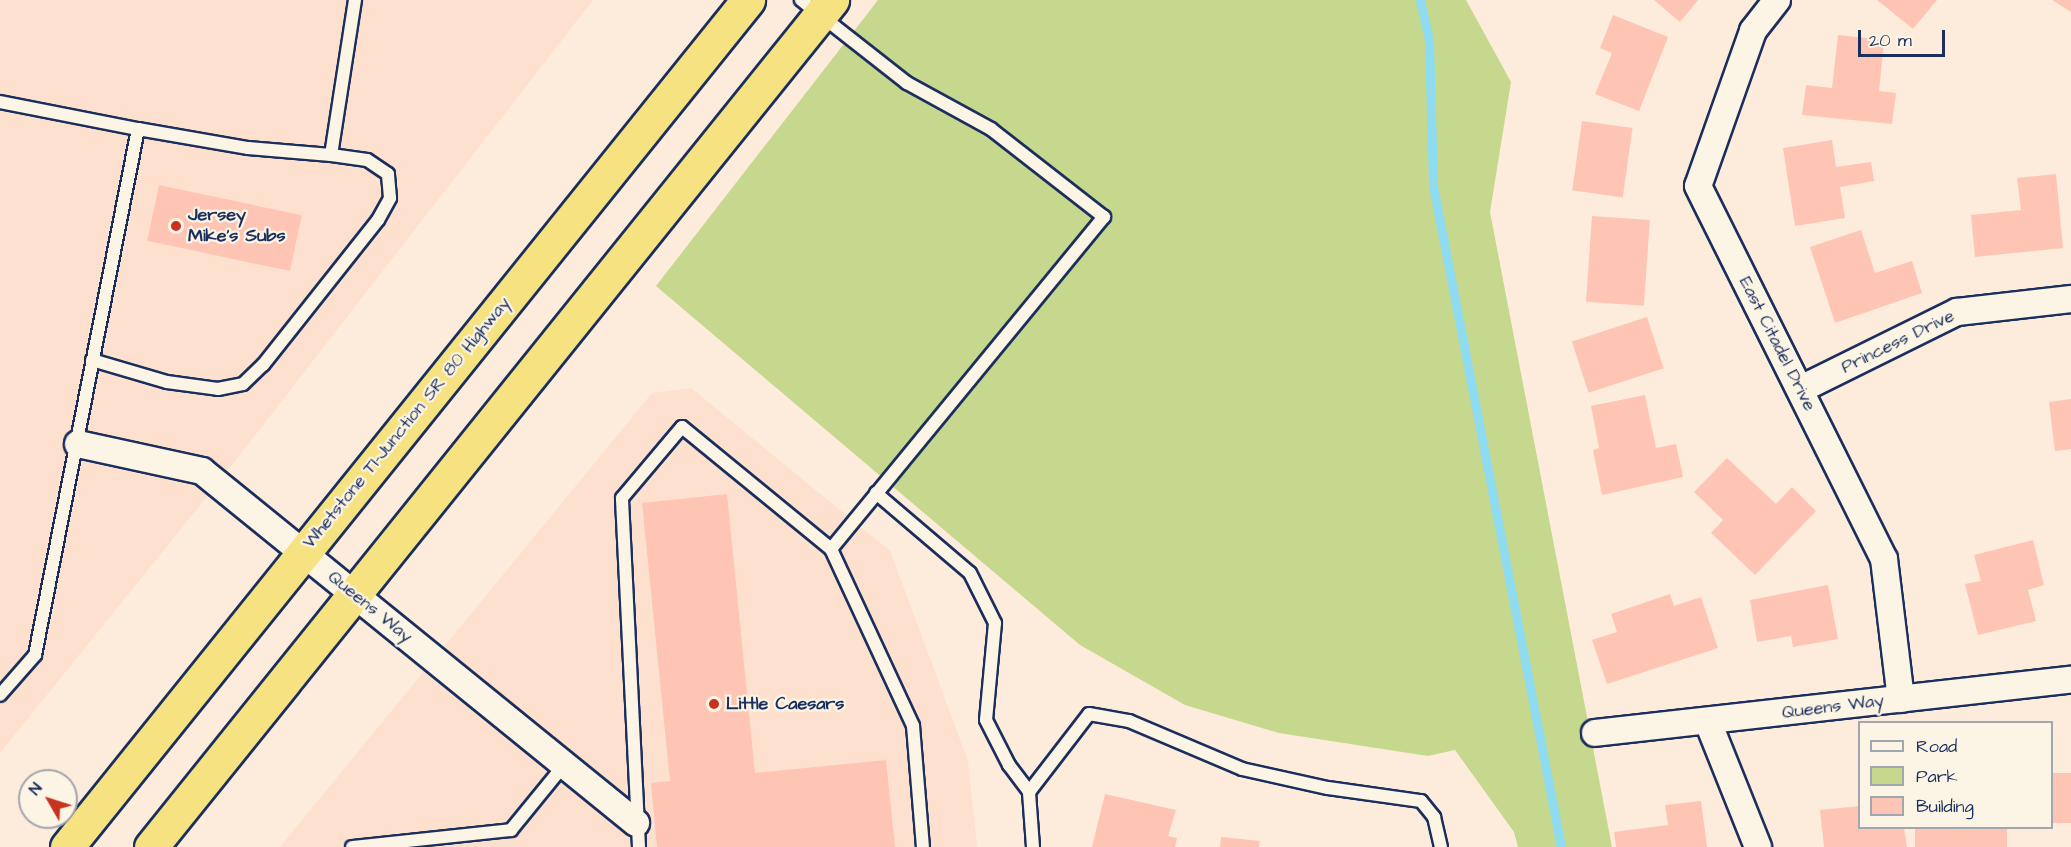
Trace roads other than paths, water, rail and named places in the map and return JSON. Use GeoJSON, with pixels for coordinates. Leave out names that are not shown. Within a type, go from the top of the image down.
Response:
{"type":"FeatureCollection","features":[{"type":"Feature","properties":{"kind":"highway","name":"Whetstone TI-Junction SR 80 Highway"},"geometry":{"type":"LineString","coordinates":[[67,847],[748,0]]}},
{"type":"Feature","properties":{"kind":"highway"},"geometry":{"type":"LineString","coordinates":[[151,847],[356,596],[818,5]]}},
{"type":"Feature","properties":{"kind":"street","name":"East Citadel Drive"},"geometry":{"type":"LineString","coordinates":[[1777,0],[1753,31],[1698,186],[1884,559],[1901,699]]}},
{"type":"Feature","properties":{"kind":"street","name":"Princess Drive"},"geometry":{"type":"LineString","coordinates":[[1801,389],[1957,312],[2071,299]]}},
{"type":"Feature","properties":{"kind":"street","name":"Queens Way"},"geometry":{"type":"LineString","coordinates":[[78,444],[202,471],[564,765],[638,835]]}},
{"type":"Feature","properties":{"kind":"street","name":"Queens Way"},"geometry":{"type":"LineString","coordinates":[[1595,733],[2071,680]]}},
{"type":"Feature","properties":{"kind":"street"},"geometry":{"type":"LineString","coordinates":[[1708,722],[1758,847]]}},
{"type":"Feature","properties":{"kind":"lane"},"geometry":{"type":"LineString","coordinates":[[330,155],[355,0]]}},
{"type":"Feature","properties":{"kind":"lane"},"geometry":{"type":"LineString","coordinates":[[818,5],[907,83],[992,129],[1104,217],[831,549]]}},
{"type":"Feature","properties":{"kind":"lane"},"geometry":{"type":"LineString","coordinates":[[0,102],[248,148],[367,160],[388,174],[390,198],[378,220],[299,320],[243,384],[218,389],[166,382],[92,360]]}},
{"type":"Feature","properties":{"kind":"lane"},"geometry":{"type":"LineString","coordinates":[[0,694],[34,655],[78,444],[92,360],[138,129]]}},
{"type":"Feature","properties":{"kind":"lane"},"geometry":{"type":"LineString","coordinates":[[638,835],[622,498],[682,427],[831,549],[913,726],[923,847]]}},
{"type":"Feature","properties":{"kind":"lane"},"geometry":{"type":"LineString","coordinates":[[876,493],[970,573],[995,623],[986,720],[1009,765],[1029,792],[1033,847]]}},
{"type":"Feature","properties":{"kind":"lane"},"geometry":{"type":"LineString","coordinates":[[1029,792],[1089,714],[1128,722],[1242,769],[1328,788],[1420,801],[1434,817],[1440,847]]}},
{"type":"Feature","properties":{"kind":"lane"},"geometry":{"type":"LineString","coordinates":[[352,847],[511,830],[564,765]]}},
{"type":"Feature","properties":{"kind":"waterway"},"geometry":{"type":"LineString","coordinates":[[1420,0],[1429,40],[1433,186],[1561,847]]}},
{"type":"Feature","properties":{"kind":"place","name":"Jersey Mike's Subs"},"geometry":{"type":"Point","coordinates":[176,226]}},
{"type":"Feature","properties":{"kind":"place","name":"Little Caesars"},"geometry":{"type":"Point","coordinates":[714,704]}}]}
